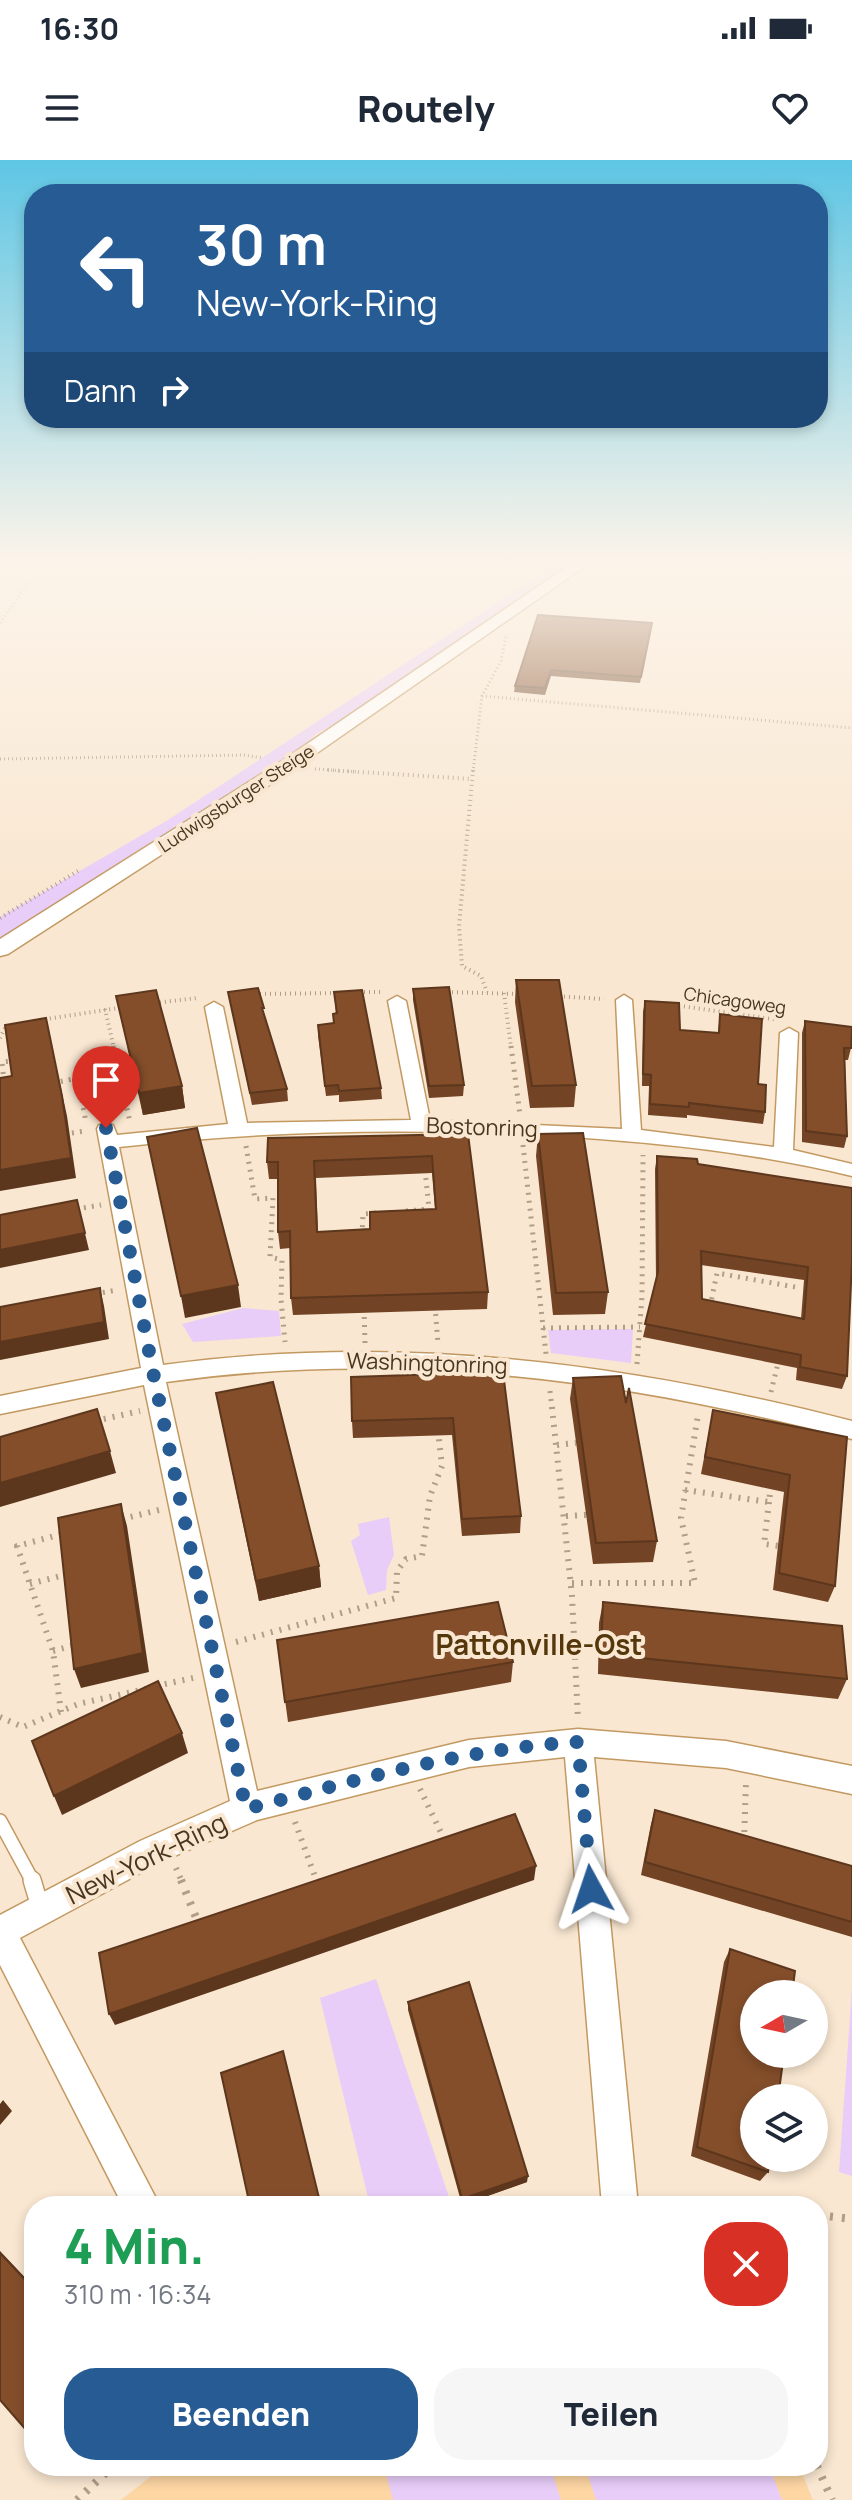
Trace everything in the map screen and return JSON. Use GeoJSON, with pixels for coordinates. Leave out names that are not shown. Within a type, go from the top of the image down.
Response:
{"type":"FeatureCollection","features":[{"type":"Feature","properties":{"kind":"main road","name":"Ludwigsburger Steige"},"geometry":{"type":"LineString","coordinates":[[0,949],[288,765],[428,669]]}},
{"type":"Feature","properties":{"kind":"street"},"geometry":{"type":"LineString","coordinates":[[396,996],[422,1125]]}},
{"type":"Feature","properties":{"kind":"street"},"geometry":{"type":"LineString","coordinates":[[624,1000],[638,1140]]}},
{"type":"Feature","properties":{"kind":"street"},"geometry":{"type":"LineString","coordinates":[[206,1002],[238,1127]]}},
{"type":"Feature","properties":{"kind":"street"},"geometry":{"type":"LineString","coordinates":[[783,1153],[791,1028]]}},
{"type":"Feature","properties":{"kind":"street","name":"Bostonring"},"geometry":{"type":"LineString","coordinates":[[98,1136],[238,1127],[422,1125],[783,1153],[852,1170]]}},
{"type":"Feature","properties":{"kind":"street"},"geometry":{"type":"LineString","coordinates":[[98,1136],[161,1407],[246,1809]]}},
{"type":"Feature","properties":{"kind":"street","name":"Washingtonring"},"geometry":{"type":"LineString","coordinates":[[0,1405],[74,1385],[153,1372],[287,1362],[438,1361],[547,1369],[690,1390],[852,1430]]}},
{"type":"Feature","properties":{"kind":"street"},"geometry":{"type":"LineString","coordinates":[[578,1742],[619,2196]]}},
{"type":"Feature","properties":{"kind":"street","name":"New-York-Ring"},"geometry":{"type":"LineString","coordinates":[[137,2196],[0,1932],[166,1845],[246,1809],[416,1765],[508,1747],[578,1742],[685,1750],[852,1780]]}},
{"type":"Feature","properties":{"kind":"lane"},"geometry":{"type":"LineString","coordinates":[[0,1821],[32,1880],[41,1910]]}},
{"type":"Feature","properties":{"kind":"path"},"geometry":{"type":"LineString","coordinates":[[487,992],[481,976],[462,966],[459,926],[482,696],[497,669]]}},
{"type":"Feature","properties":{"kind":"path"},"geometry":{"type":"LineString","coordinates":[[482,696],[852,728]]}},
{"type":"Feature","properties":{"kind":"path"},"geometry":{"type":"LineString","coordinates":[[0,759],[244,755],[288,765],[472,779]]}},
{"type":"Feature","properties":{"kind":"path"},"geometry":{"type":"LineString","coordinates":[[442,992],[534,995]]}},
{"type":"Feature","properties":{"kind":"path"},"geometry":{"type":"LineString","coordinates":[[242,995],[396,996]]}},
{"type":"Feature","properties":{"kind":"path","name":"Chicagoweg"},"geometry":{"type":"LineString","coordinates":[[549,996],[624,1000],[791,1028]]}},
{"type":"Feature","properties":{"kind":"path"},"geometry":{"type":"LineString","coordinates":[[147,1004],[206,1002]]}},
{"type":"Feature","properties":{"kind":"path"},"geometry":{"type":"LineString","coordinates":[[32,1021],[133,1005]]}},
{"type":"Feature","properties":{"kind":"path"},"geometry":{"type":"LineString","coordinates":[[61,1135],[98,1136],[131,1125],[105,1009]]}},
{"type":"Feature","properties":{"kind":"path"},"geometry":{"type":"LineString","coordinates":[[0,1038],[3,1027],[19,1024]]}},
{"type":"Feature","properties":{"kind":"path"},"geometry":{"type":"LineString","coordinates":[[5,1091],[2,1062],[12,1061]]}},
{"type":"Feature","properties":{"kind":"path"},"geometry":{"type":"LineString","coordinates":[[51,1083],[78,1078],[98,1136]]}},
{"type":"Feature","properties":{"kind":"path"},"geometry":{"type":"LineString","coordinates":[[422,1125],[430,1225]]}},
{"type":"Feature","properties":{"kind":"path"},"geometry":{"type":"LineString","coordinates":[[238,1127],[244,1134],[255,1199],[273,1198],[270,1257],[282,1260],[281,1299],[287,1362]]}},
{"type":"Feature","properties":{"kind":"path"},"geometry":{"type":"LineString","coordinates":[[638,1140],[642,1296],[639,1345]]}},
{"type":"Feature","properties":{"kind":"path"},"geometry":{"type":"LineString","coordinates":[[100,1190],[106,1219]]}},
{"type":"Feature","properties":{"kind":"path"},"geometry":{"type":"LineString","coordinates":[[66,1210],[103,1204]]}},
{"type":"Feature","properties":{"kind":"path"},"geometry":{"type":"LineString","coordinates":[[402,1211],[429,1209]]}},
{"type":"Feature","properties":{"kind":"path"},"geometry":{"type":"LineString","coordinates":[[363,1240],[363,1214],[389,1212]]}},
{"type":"Feature","properties":{"kind":"path"},"geometry":{"type":"LineString","coordinates":[[711,1307],[717,1273],[795,1287]]}},
{"type":"Feature","properties":{"kind":"path"},"geometry":{"type":"LineString","coordinates":[[118,1275],[123,1303]]}},
{"type":"Feature","properties":{"kind":"path"},"geometry":{"type":"LineString","coordinates":[[82,1297],[121,1290]]}},
{"type":"Feature","properties":{"kind":"path"},"geometry":{"type":"LineString","coordinates":[[642,1296],[656,1298]]}},
{"type":"Feature","properties":{"kind":"path"},"geometry":{"type":"LineString","coordinates":[[364,1300],[366,1360]]}},
{"type":"Feature","properties":{"kind":"path"},"geometry":{"type":"LineString","coordinates":[[435,1303],[438,1361]]}},
{"type":"Feature","properties":{"kind":"path"},"geometry":{"type":"LineString","coordinates":[[697,1305],[725,1309]]}},
{"type":"Feature","properties":{"kind":"path"},"geometry":{"type":"LineString","coordinates":[[543,1328],[640,1327]]}},
{"type":"Feature","properties":{"kind":"path"},"geometry":{"type":"LineString","coordinates":[[773,1378],[778,1359],[788,1360]]}},
{"type":"Feature","properties":{"kind":"path"},"geometry":{"type":"LineString","coordinates":[[88,1422],[161,1407]]}},
{"type":"Feature","properties":{"kind":"path"},"geometry":{"type":"LineString","coordinates":[[572,1583],[695,1583],[681,1518],[698,1414]]}},
{"type":"Feature","properties":{"kind":"path"},"geometry":{"type":"LineString","coordinates":[[212,1648],[396,1598],[397,1571],[406,1559],[422,1556],[430,1496],[442,1466],[438,1425]]}},
{"type":"Feature","properties":{"kind":"path"},"geometry":{"type":"LineString","coordinates":[[557,1445],[576,1443]]}},
{"type":"Feature","properties":{"kind":"path"},"geometry":{"type":"LineString","coordinates":[[772,1481],[764,1544],[779,1546]]}},
{"type":"Feature","properties":{"kind":"path"},"geometry":{"type":"LineString","coordinates":[[685,1490],[769,1502]]}},
{"type":"Feature","properties":{"kind":"path"},"geometry":{"type":"LineString","coordinates":[[107,1523],[181,1504]]}},
{"type":"Feature","properties":{"kind":"path"},"geometry":{"type":"LineString","coordinates":[[566,1516],[586,1515]]}},
{"type":"Feature","properties":{"kind":"path"},"geometry":{"type":"LineString","coordinates":[[61,1712],[53,1651],[17,1546],[77,1531]]}},
{"type":"Feature","properties":{"kind":"path"},"geometry":{"type":"LineString","coordinates":[[30,1584],[69,1574]]}},
{"type":"Feature","properties":{"kind":"path"},"geometry":{"type":"LineString","coordinates":[[53,1651],[77,1645]]}},
{"type":"Feature","properties":{"kind":"path"},"geometry":{"type":"LineString","coordinates":[[0,1717],[23,1727],[97,1699],[217,1673]]}},
{"type":"Feature","properties":{"kind":"path"},"geometry":{"type":"LineString","coordinates":[[97,1699],[100,1715]]}},
{"type":"Feature","properties":{"kind":"path"},"geometry":{"type":"LineString","coordinates":[[743,1850],[745,1760]]}},
{"type":"Feature","properties":{"kind":"path"},"geometry":{"type":"LineString","coordinates":[[416,1765],[416,1781],[449,1850]]}},
{"type":"Feature","properties":{"kind":"path"},"geometry":{"type":"LineString","coordinates":[[289,1798],[321,1893]]}},
{"type":"Feature","properties":{"kind":"path"},"geometry":{"type":"LineString","coordinates":[[166,1845],[202,1933]]}},
{"type":"Feature","properties":{"kind":"path"},"geometry":{"type":"LineString","coordinates":[[828,2216],[852,2219]]}},
{"type":"Feature","properties":{"kind":"path"},"geometry":{"type":"LineString","coordinates":[[77,2500],[102,2476]]}},
{"type":"Feature","properties":{"kind":"path"},"geometry":{"type":"LineString","coordinates":[[821,2476],[832,2500]]}},
{"type":"Feature","properties":{"kind":"shaded area"},"geometry":{"type":"Polygon","coordinates":[[[397,669],[421,669],[364,708],[316,734],[289,759],[0,946],[0,917],[168,820],[397,669]]]}},
{"type":"Feature","properties":{"kind":"shaded area"},"geometry":{"type":"Polygon","coordinates":[[[243,1308],[279,1311],[281,1336],[193,1342],[182,1324],[243,1308]]]}},
{"type":"Feature","properties":{"kind":"shaded area"},"geometry":{"type":"Polygon","coordinates":[[[633,1329],[631,1363],[551,1353],[548,1330],[633,1329]]]}},
{"type":"Feature","properties":{"kind":"shaded area"},"geometry":{"type":"Polygon","coordinates":[[[389,1517],[394,1555],[387,1570],[386,1590],[368,1595],[351,1541],[360,1535],[358,1524],[389,1517]]]}},
{"type":"Feature","properties":{"kind":"shaded area"},"geometry":{"type":"Polygon","coordinates":[[[376,1979],[449,2196],[368,2196],[320,1998],[376,1979]]]}},
{"type":"Feature","properties":{"kind":"shaded area"},"geometry":{"type":"Polygon","coordinates":[[[852,1989],[852,2176],[839,2172],[852,1989]]]}},
{"type":"Feature","properties":{"kind":"shaded area"},"geometry":{"type":"Polygon","coordinates":[[[151,2476],[803,2476],[813,2500],[121,2500],[151,2476]]]}},
{"type":"Feature","properties":{"kind":"shaded area"},"geometry":{"type":"Polygon","coordinates":[[[387,2476],[553,2476],[561,2500],[393,2500],[387,2476]]]}},
{"type":"Feature","properties":{"kind":"shaded area"},"geometry":{"type":"Polygon","coordinates":[[[588,2476],[773,2476],[782,2500],[596,2500],[588,2476]]]}},
{"type":"Feature","properties":{"kind":"building"},"geometry":{"type":"Polygon","coordinates":[[[520,669],[643,669],[641,677],[551,670],[545,688],[515,686],[520,669]]]}},
{"type":"Feature","properties":{"kind":"building"},"geometry":{"type":"Polygon","coordinates":[[[516,980],[559,980],[576,1085],[532,1086],[516,980]]]}},
{"type":"Feature","properties":{"kind":"building"},"geometry":{"type":"Polygon","coordinates":[[[449,987],[464,1085],[429,1086],[413,989],[449,987]]]}},
{"type":"Feature","properties":{"kind":"building"},"geometry":{"type":"Polygon","coordinates":[[[258,988],[287,1089],[250,1093],[228,992],[258,988]]]}},
{"type":"Feature","properties":{"kind":"building"},"geometry":{"type":"Polygon","coordinates":[[[156,990],[182,1086],[139,1093],[116,996],[156,990]]]}},
{"type":"Feature","properties":{"kind":"building"},"geometry":{"type":"Polygon","coordinates":[[[362,990],[381,1088],[339,1091],[338,1085],[325,1086],[318,1025],[334,1023],[333,1014],[337,1013],[334,992],[362,990]]]}},
{"type":"Feature","properties":{"kind":"building"},"geometry":{"type":"Polygon","coordinates":[[[645,1001],[679,1003],[680,1030],[719,1033],[720,1014],[762,1019],[758,1084],[766,1085],[765,1112],[689,1103],[689,1107],[650,1104],[651,1075],[643,1074],[645,1001]]]}},
{"type":"Feature","properties":{"kind":"building"},"geometry":{"type":"Polygon","coordinates":[[[46,1018],[71,1158],[0,1170],[0,1078],[12,1076],[5,1025],[46,1018]]]}},
{"type":"Feature","properties":{"kind":"building"},"geometry":{"type":"Polygon","coordinates":[[[805,1021],[852,1027],[851,1048],[844,1048],[847,1136],[806,1131],[805,1021]]]}},
{"type":"Feature","properties":{"kind":"building"},"geometry":{"type":"Polygon","coordinates":[[[197,1128],[238,1285],[181,1296],[147,1137],[197,1128]]]}},
{"type":"Feature","properties":{"kind":"building"},"geometry":{"type":"Polygon","coordinates":[[[583,1133],[608,1292],[556,1293],[538,1134],[583,1133]]]}},
{"type":"Feature","properties":{"kind":"building"},"geometry":{"type":"Polygon","coordinates":[[[468,1134],[488,1292],[291,1298],[290,1231],[278,1232],[278,1162],[267,1162],[268,1138],[468,1134]],[[432,1156],[314,1161],[317,1232],[370,1229],[370,1212],[436,1209],[432,1156]]]}},
{"type":"Feature","properties":{"kind":"building"},"geometry":{"type":"Polygon","coordinates":[[[657,1156],[697,1159],[698,1164],[852,1188],[847,1376],[800,1367],[801,1355],[645,1324],[658,1272],[657,1156]],[[701,1251],[702,1299],[804,1319],[808,1267],[701,1251]]]}},
{"type":"Feature","properties":{"kind":"building"},"geometry":{"type":"Polygon","coordinates":[[[77,1200],[85,1233],[0,1250],[0,1215],[77,1200]]]}},
{"type":"Feature","properties":{"kind":"building"},"geometry":{"type":"Polygon","coordinates":[[[100,1288],[104,1322],[0,1342],[0,1307],[100,1288]]]}},
{"type":"Feature","properties":{"kind":"building"},"geometry":{"type":"Polygon","coordinates":[[[503,1372],[521,1516],[462,1519],[453,1418],[352,1421],[351,1377],[503,1372]]]}},
{"type":"Feature","properties":{"kind":"building"},"geometry":{"type":"Polygon","coordinates":[[[621,1376],[626,1403],[629,1388],[657,1541],[596,1543],[573,1378],[621,1376]]]}},
{"type":"Feature","properties":{"kind":"building"},"geometry":{"type":"Polygon","coordinates":[[[273,1382],[319,1566],[256,1581],[216,1393],[273,1382]]]}},
{"type":"Feature","properties":{"kind":"building"},"geometry":{"type":"Polygon","coordinates":[[[97,1409],[110,1451],[0,1483],[0,1437],[97,1409]]]}},
{"type":"Feature","properties":{"kind":"building"},"geometry":{"type":"Polygon","coordinates":[[[713,1410],[847,1437],[835,1586],[779,1573],[790,1475],[705,1457],[713,1410]]]}},
{"type":"Feature","properties":{"kind":"building"},"geometry":{"type":"Polygon","coordinates":[[[121,1504],[143,1653],[74,1669],[58,1518],[121,1504]]]}},
{"type":"Feature","properties":{"kind":"building"},"geometry":{"type":"Polygon","coordinates":[[[498,1602],[513,1662],[285,1702],[277,1640],[498,1602]]]}},
{"type":"Feature","properties":{"kind":"building"},"geometry":{"type":"Polygon","coordinates":[[[603,1602],[842,1626],[847,1679],[601,1654],[603,1602]]]}},
{"type":"Feature","properties":{"kind":"building"},"geometry":{"type":"Polygon","coordinates":[[[158,1681],[182,1733],[54,1796],[32,1741],[158,1681]]]}},
{"type":"Feature","properties":{"kind":"building"},"geometry":{"type":"Polygon","coordinates":[[[655,1810],[852,1866],[852,1922],[645,1862],[655,1810]]]}},
{"type":"Feature","properties":{"kind":"building"},"geometry":{"type":"Polygon","coordinates":[[[515,1814],[536,1866],[109,2014],[99,1953],[515,1814]]]}},
{"type":"Feature","properties":{"kind":"building"},"geometry":{"type":"Polygon","coordinates":[[[730,1949],[795,1971],[794,1980],[740,1980],[740,2068],[782,2068],[780,2084],[740,2084],[740,2162],[697,2147],[730,1949]]]}},
{"type":"Feature","properties":{"kind":"building"},"geometry":{"type":"Polygon","coordinates":[[[469,1982],[528,2176],[471,2196],[461,2196],[408,2002],[469,1982]]]}},
{"type":"Feature","properties":{"kind":"building"},"geometry":{"type":"Polygon","coordinates":[[[283,2051],[319,2196],[248,2196],[221,2073],[283,2051]]]}},
{"type":"Feature","properties":{"kind":"building"},"geometry":{"type":"Polygon","coordinates":[[[0,2253],[24,2278],[24,2428],[0,2400],[0,2253]]]}},
{"type":"Feature","properties":{"kind":"district","name":"Pattonville-Ost"},"geometry":{"type":"Point","coordinates":[539,1644]}},
{"type":"Feature","properties":{"kind":"route"},"geometry":{"type":"LineString","coordinates":[[106,1128],[153,1372],[246,1809],[437,1759],[508,1747],[578,1742],[591,1889]]}}]}
